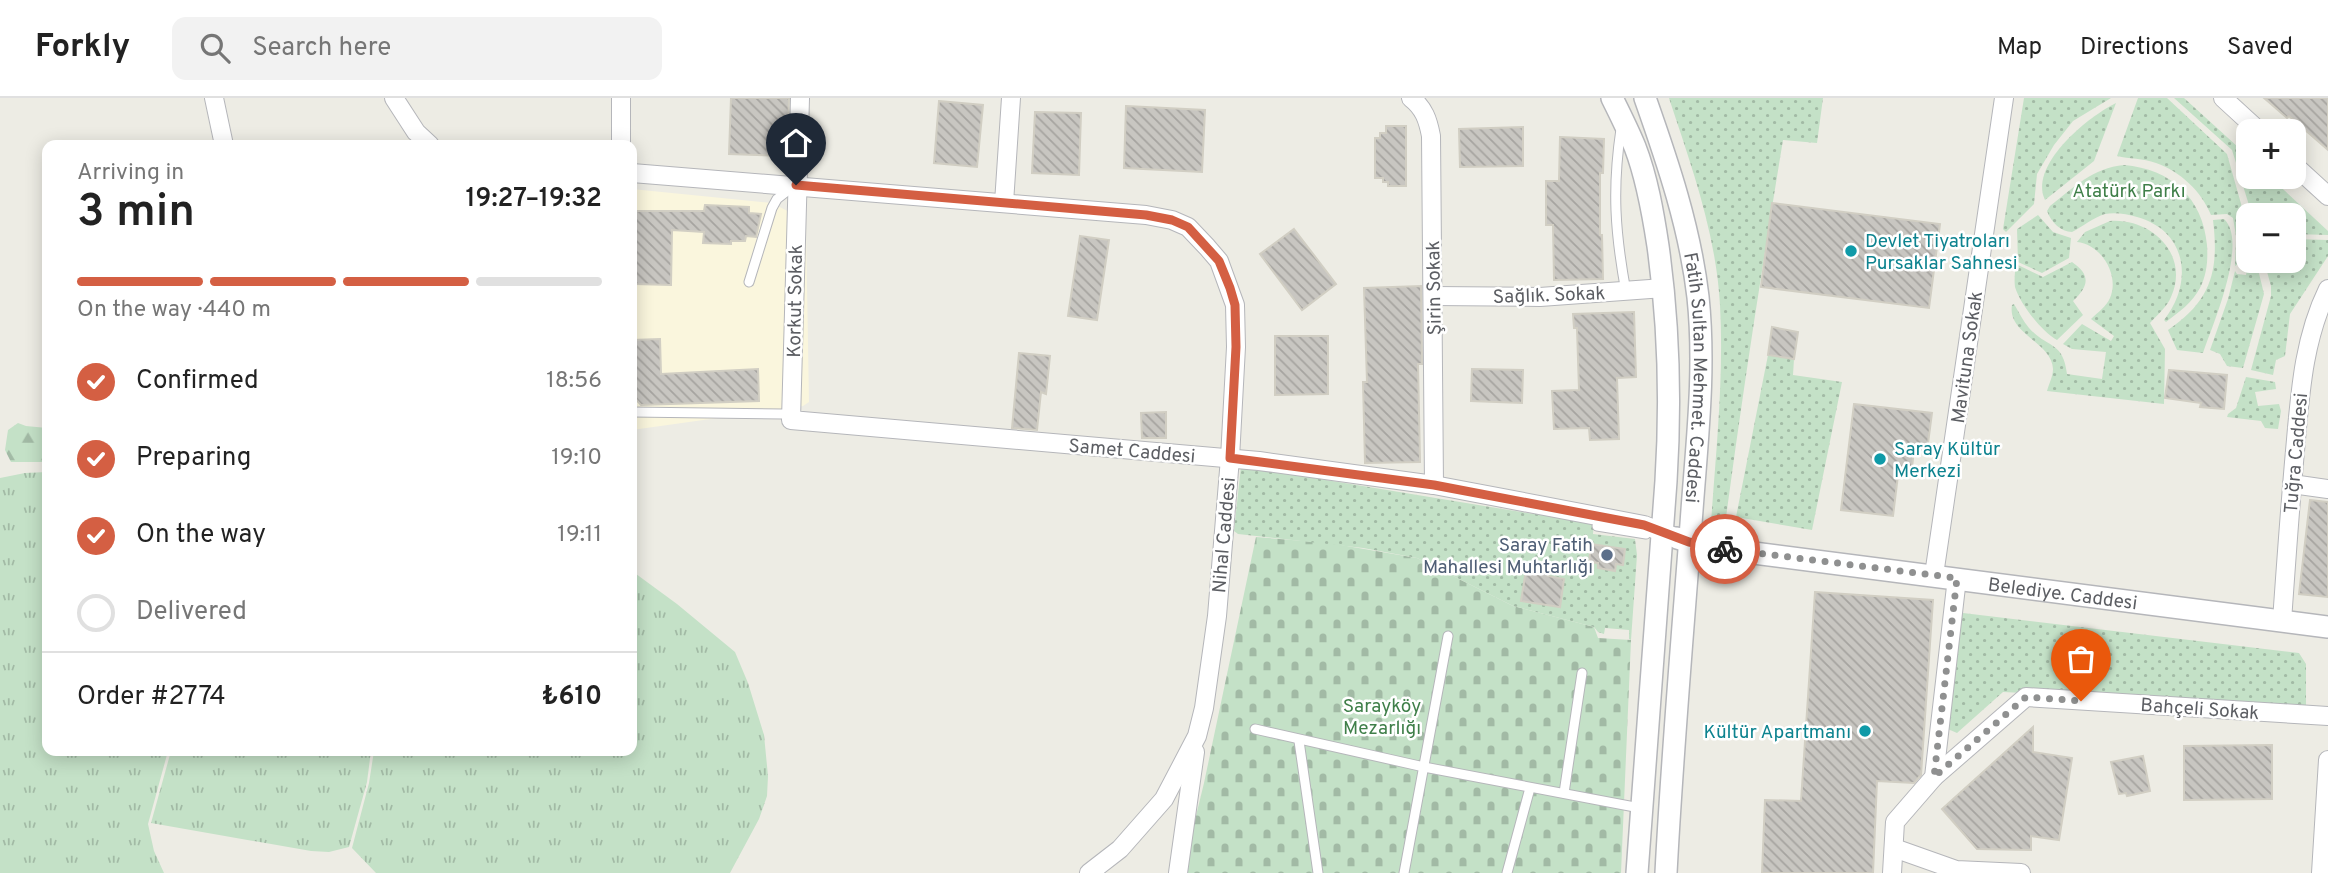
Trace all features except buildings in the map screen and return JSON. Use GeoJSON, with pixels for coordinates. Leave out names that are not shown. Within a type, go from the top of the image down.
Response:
{"type":"FeatureCollection","features":[{"type":"Feature","properties":{"kind":"street"},"geometry":{"type":"LineString","coordinates":[[214,98],[223,140]]}},
{"type":"Feature","properties":{"kind":"street"},"geometry":{"type":"LineString","coordinates":[[394,98],[416,132],[425,140]]}},
{"type":"Feature","properties":{"kind":"street"},"geometry":{"type":"LineString","coordinates":[[621,98],[621,140]]}},
{"type":"Feature","properties":{"kind":"street","name":"Korkut Sokak"},"geometry":{"type":"LineString","coordinates":[[787,417],[800,98]]}},
{"type":"Feature","properties":{"kind":"street"},"geometry":{"type":"LineString","coordinates":[[1004,203],[1011,98]]}},
{"type":"Feature","properties":{"kind":"street","name":"Şirin Sokak"},"geometry":{"type":"LineString","coordinates":[[1411,98],[1420,106],[1428,121],[1431,136],[1434,485]]}},
{"type":"Feature","properties":{"kind":"street","name":"Fatih Sultan Mehmet. Caddesi"},"geometry":{"type":"LineString","coordinates":[[1612,98],[1643,170],[1664,288],[1669,342],[1672,744],[1666,873]]}},
{"type":"Feature","properties":{"kind":"street","name":"Fatih Sultan Mehmet. Caddesi"},"geometry":{"type":"LineString","coordinates":[[1637,873],[1641,809],[1672,537],[1701,374],[1698,296],[1681,209],[1667,157],[1645,98]]}},
{"type":"Feature","properties":{"kind":"street","name":"Mavituna Sokak"},"geometry":{"type":"LineString","coordinates":[[1934,575],[2004,98]]}},
{"type":"Feature","properties":{"kind":"street"},"geometry":{"type":"LineString","coordinates":[[2223,98],[2246,119]]}},
{"type":"Feature","properties":{"kind":"street","name":"Nihal Caddesi"},"geometry":{"type":"LineString","coordinates":[[637,173],[1146,215],[1172,220],[1188,227],[1219,261],[1235,305],[1236,347],[1217,616],[1204,708],[1197,736],[1164,799],[1120,849],[1089,873]]}},
{"type":"Feature","properties":{"kind":"street"},"geometry":{"type":"LineString","coordinates":[[2306,175],[2328,196]]}},
{"type":"Feature","properties":{"kind":"street","name":"Sağlık. Sokak"},"geometry":{"type":"LineString","coordinates":[[1433,296],[1540,296],[1664,288]]}},
{"type":"Feature","properties":{"kind":"street","name":"Tuğra Caddesi"},"geometry":{"type":"LineString","coordinates":[[2282,621],[2301,384],[2316,313],[2328,289]]}},
{"type":"Feature","properties":{"kind":"street","name":"Samet Caddesi"},"geometry":{"type":"LineString","coordinates":[[787,417],[1230,458],[1434,485],[1644,525],[1672,537]]}},
{"type":"Feature","properties":{"kind":"street"},"geometry":{"type":"LineString","coordinates":[[2292,484],[2328,489]]}},
{"type":"Feature","properties":{"kind":"street","name":"Belediye. Caddesi"},"geometry":{"type":"LineString","coordinates":[[1672,537],[1707,547],[2328,627]]}},
{"type":"Feature","properties":{"kind":"street"},"geometry":{"type":"LineString","coordinates":[[1934,777],[1957,578]]}},
{"type":"Feature","properties":{"kind":"street","name":"Bahçeli Sokak"},"geometry":{"type":"LineString","coordinates":[[1892,873],[1895,822],[1934,777],[2026,697],[2328,716]]}},
{"type":"Feature","properties":{"kind":"street"},"geometry":{"type":"LineString","coordinates":[[1178,873],[1197,736]]}},
{"type":"Feature","properties":{"kind":"street"},"geometry":{"type":"LineString","coordinates":[[2321,873],[2328,760]]}},
{"type":"Feature","properties":{"kind":"street"},"geometry":{"type":"LineString","coordinates":[[1894,848],[1956,870],[2021,873]]}},
{"type":"Feature","properties":{"kind":"lane"},"geometry":{"type":"LineString","coordinates":[[1623,120],[1617,160],[1615,208],[1626,292]]}},
{"type":"Feature","properties":{"kind":"lane"},"geometry":{"type":"LineString","coordinates":[[749,282],[772,208],[783,192],[796,185]]}},
{"type":"Feature","properties":{"kind":"lane"},"geometry":{"type":"LineString","coordinates":[[637,412],[787,417]]}},
{"type":"Feature","properties":{"kind":"lane"},"geometry":{"type":"LineString","coordinates":[[1597,526],[1672,537]]}},
{"type":"Feature","properties":{"kind":"lane"},"geometry":{"type":"LineString","coordinates":[[1404,873],[1448,636]]}},
{"type":"Feature","properties":{"kind":"lane"},"geometry":{"type":"LineString","coordinates":[[1564,793],[1582,673]]}},
{"type":"Feature","properties":{"kind":"lane"},"geometry":{"type":"LineString","coordinates":[[1255,729],[1424,767],[1641,809]]}},
{"type":"Feature","properties":{"kind":"lane"},"geometry":{"type":"LineString","coordinates":[[1299,741],[1318,873]]}},
{"type":"Feature","properties":{"kind":"lane"},"geometry":{"type":"LineString","coordinates":[[1507,873],[1530,788]]}},
{"type":"Feature","properties":{"kind":"shaded area"},"geometry":{"type":"Polygon","coordinates":[[[637,190],[772,203],[803,219],[806,227],[809,402],[803,406],[637,429],[637,190]]]}},
{"type":"Feature","properties":{"kind":"green space"},"geometry":{"type":"Polygon","coordinates":[[[1669,98],[1823,98],[1817,143],[1783,140],[1725,525],[1711,523],[1721,359],[1718,278],[1701,200],[1669,98]]]}},
{"type":"Feature","properties":{"kind":"green space"},"geometry":{"type":"Polygon","coordinates":[[[2024,98],[2111,98],[2073,121],[2054,145],[2037,174],[2034,204],[2006,232],[2003,229],[2024,98]]]}},
{"type":"Feature","properties":{"kind":"green space"},"geometry":{"type":"Polygon","coordinates":[[[2138,98],[2167,98],[2227,154],[2241,203],[2236,203],[2236,236],[2233,218],[2227,214],[2211,215],[2196,190],[2182,177],[2151,161],[2117,156],[2138,98]]]}},
{"type":"Feature","properties":{"kind":"green space"},"geometry":{"type":"Polygon","coordinates":[[[2174,98],[2184,98],[2236,145],[2236,163],[2232,150],[2174,98]]]}},
{"type":"Feature","properties":{"kind":"green space"},"geometry":{"type":"Polygon","coordinates":[[[2116,103],[2094,161],[2045,200],[2042,186],[2045,172],[2053,157],[2077,130],[2116,103]]]}},
{"type":"Feature","properties":{"kind":"green space","name":"Atatürk Parkı"},"geometry":{"type":"Polygon","coordinates":[[[2124,165],[2156,173],[2182,189],[2199,213],[2204,228],[2207,256],[2202,283],[2189,303],[2166,322],[2164,320],[2174,305],[2182,274],[2175,246],[2167,234],[2154,224],[2117,213],[2101,215],[2068,232],[2057,226],[2047,211],[2093,174],[2124,165]]]}},
{"type":"Feature","properties":{"kind":"green space"},"geometry":{"type":"Polygon","coordinates":[[[2244,189],[2283,189],[2298,203],[2248,203],[2244,189]]]}},
{"type":"Feature","properties":{"kind":"green space"},"geometry":{"type":"Polygon","coordinates":[[[2306,211],[2328,231],[2328,235],[2306,234],[2306,211]]]}},
{"type":"Feature","properties":{"kind":"green space"},"geometry":{"type":"Polygon","coordinates":[[[2038,215],[2053,232],[2071,238],[2069,258],[2042,273],[2018,262],[2017,229],[2038,215]]]}},
{"type":"Feature","properties":{"kind":"green space"},"geometry":{"type":"Polygon","coordinates":[[[2224,219],[2231,230],[2233,246],[2226,285],[2214,324],[2203,353],[2177,350],[2168,330],[2183,319],[2203,295],[2213,269],[2215,254],[2213,220],[2224,219]]]}},
{"type":"Feature","properties":{"kind":"green space"},"geometry":{"type":"Polygon","coordinates":[[[2110,221],[2140,226],[2153,233],[2171,254],[2175,267],[2176,282],[2171,297],[2150,323],[2165,349],[2164,404],[2047,391],[2053,372],[2051,360],[2016,323],[2012,315],[2014,304],[2029,328],[2058,350],[2067,374],[2102,379],[2106,352],[2072,349],[2063,344],[2082,324],[2111,341],[2114,336],[2091,319],[2110,298],[2110,271],[2094,248],[2077,242],[2085,232],[2110,221]]]}},
{"type":"Feature","properties":{"kind":"green space"},"geometry":{"type":"Polygon","coordinates":[[[2306,239],[2328,240],[2328,256],[2290,314],[2285,356],[2276,360],[2273,375],[2251,370],[2271,296],[2267,273],[2306,273],[2306,239]]]}},
{"type":"Feature","properties":{"kind":"green space"},"geometry":{"type":"Polygon","coordinates":[[[2072,262],[2085,276],[2085,285],[2073,301],[2083,315],[2057,340],[2038,324],[2022,301],[2015,287],[2016,264],[2043,277],[2072,262]]]}},
{"type":"Feature","properties":{"kind":"green space"},"geometry":{"type":"Polygon","coordinates":[[[2235,271],[2237,274],[2259,273],[2264,294],[2243,368],[2227,366],[2220,354],[2210,350],[2235,271]]]}},
{"type":"Feature","properties":{"kind":"green space"},"geometry":{"type":"Polygon","coordinates":[[[1768,355],[1794,359],[1793,375],[1842,382],[1812,530],[1736,517],[1768,355]]]}},
{"type":"Feature","properties":{"kind":"green space"},"geometry":{"type":"Polygon","coordinates":[[[2246,377],[2275,382],[2276,389],[2255,392],[2258,406],[2279,404],[2281,411],[2278,429],[2265,428],[2261,421],[2227,417],[2236,408],[2246,377]]]}},
{"type":"Feature","properties":{"kind":"green space"},"geometry":{"type":"Polygon","coordinates":[[[18,423],[42,428],[42,462],[11,462],[5,450],[8,430],[18,423]]]}},
{"type":"Feature","properties":{"kind":"green space"},"geometry":{"type":"Polygon","coordinates":[[[1241,466],[1527,513],[1594,521],[1593,534],[1635,539],[1637,555],[1631,640],[1629,630],[1605,628],[1604,634],[1594,627],[1513,606],[1417,558],[1363,548],[1238,534],[1234,531],[1241,466]]]}},
{"type":"Feature","properties":{"kind":"green space"},"geometry":{"type":"Polygon","coordinates":[[[42,472],[42,756],[167,756],[148,824],[154,851],[164,873],[0,873],[0,478],[42,472]]]}},
{"type":"Feature","properties":{"kind":"green space","name":"Sarayköy Mezarlığı"},"geometry":{"type":"Polygon","coordinates":[[[1256,537],[1329,543],[1417,558],[1513,606],[1594,627],[1598,638],[1631,640],[1621,873],[1182,873],[1204,783],[1256,537]]]}},
{"type":"Feature","properties":{"kind":"green space"},"geometry":{"type":"Polygon","coordinates":[[[637,575],[735,652],[764,735],[768,776],[767,796],[759,819],[730,873],[376,873],[352,848],[373,756],[637,756],[637,575]]]}},
{"type":"Feature","properties":{"kind":"green space"},"geometry":{"type":"Polygon","coordinates":[[[1963,613],[2299,653],[2306,664],[2306,707],[2003,692],[1957,733],[1941,726],[1951,616],[1963,613]]]}},
{"type":"Feature","properties":{"kind":"green space"},"geometry":{"type":"Polygon","coordinates":[[[170,756],[370,756],[367,782],[349,847],[329,852],[311,851],[151,823],[170,756]]]}},
{"type":"Feature","properties":{"kind":"way so far"},"geometry":{"type":"LineString","coordinates":[[1725,549],[1957,578],[1934,777],[2026,697],[2081,701]]}},
{"type":"Feature","properties":{"kind":"place","name":"Devlet Tiyatroları Pursaklar Sahnesi"},"geometry":{"type":"Point","coordinates":[1851,251]}},
{"type":"Feature","properties":{"kind":"place","name":"Saray Kültür Merkezi"},"geometry":{"type":"Point","coordinates":[1880,459]}},
{"type":"Feature","properties":{"kind":"place","name":"Saray Fatih Mahallesi Muhtarlığı"},"geometry":{"type":"Point","coordinates":[1607,555]}},
{"type":"Feature","properties":{"kind":"place","name":"Kültür Apartmanı"},"geometry":{"type":"Point","coordinates":[1865,731]}},
{"type":"Feature","properties":{"kind":"route"},"geometry":{"type":"LineString","coordinates":[[796,185],[1146,215],[1172,220],[1188,227],[1219,261],[1235,305],[1236,347],[1230,458],[1434,485],[1644,525],[1689,542],[1725,549]]}}]}
